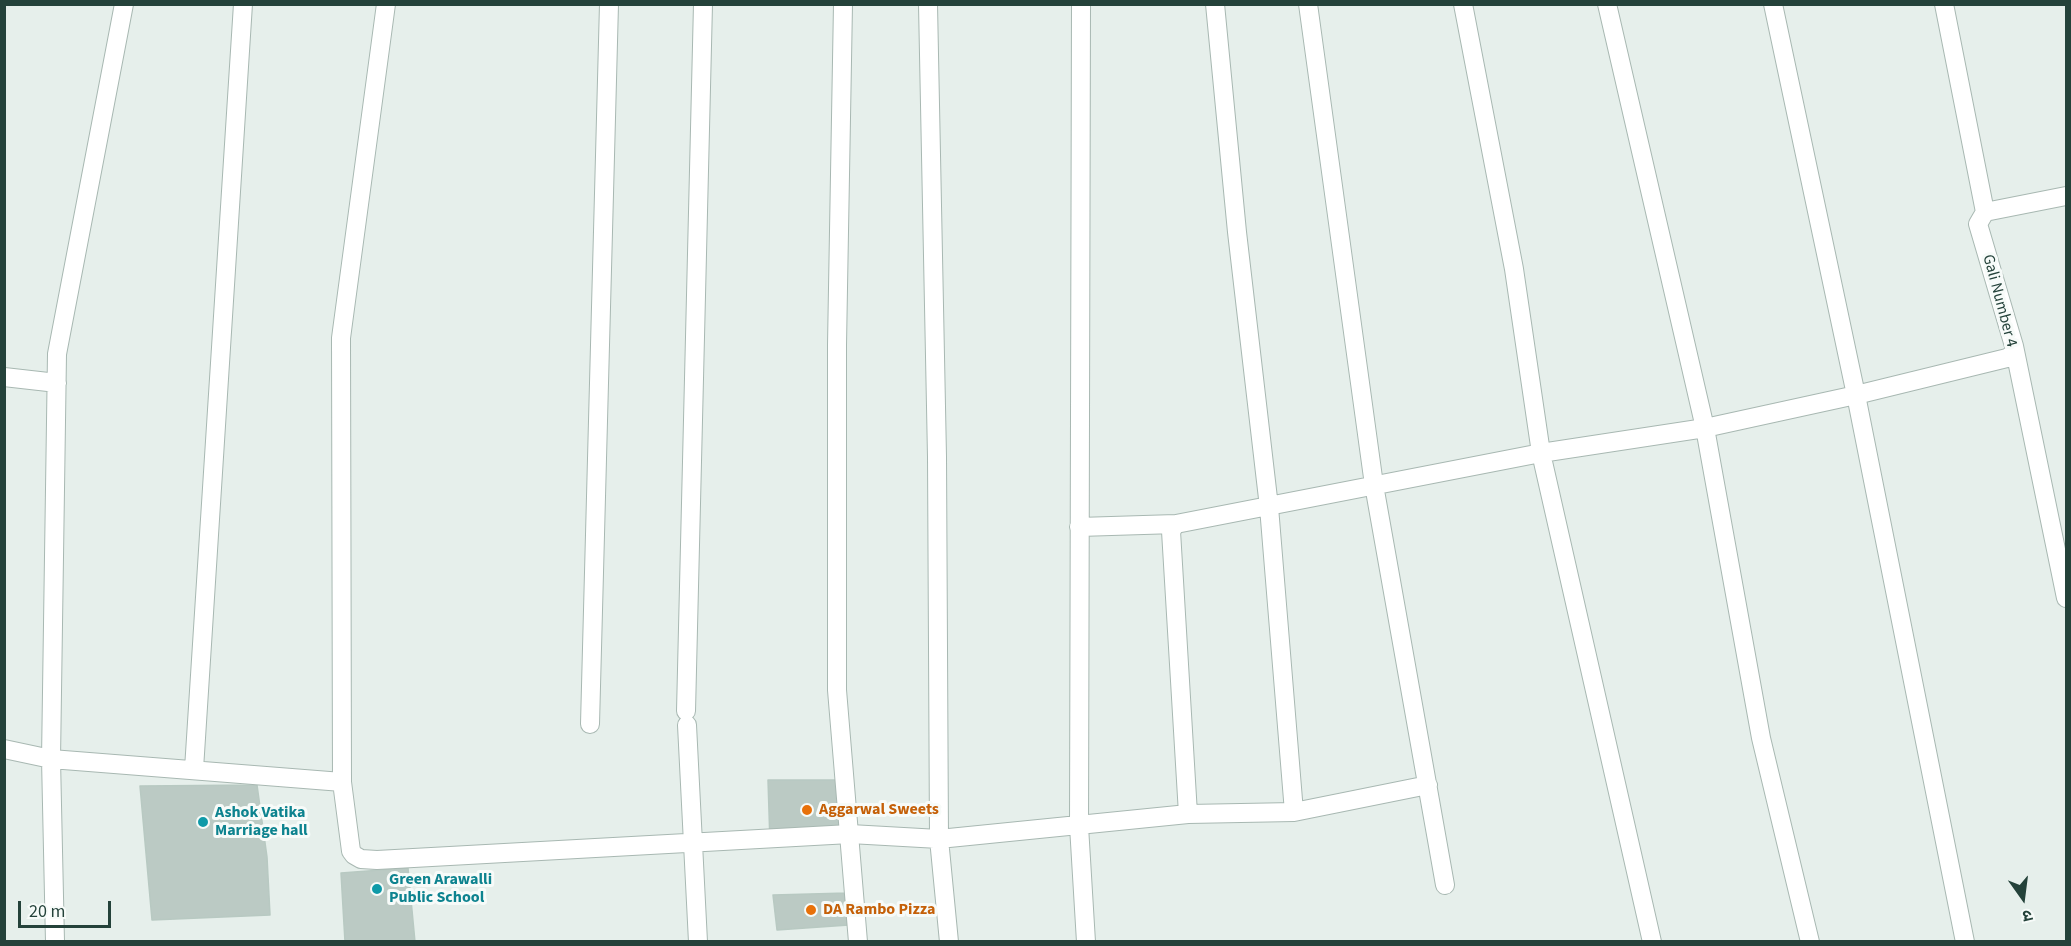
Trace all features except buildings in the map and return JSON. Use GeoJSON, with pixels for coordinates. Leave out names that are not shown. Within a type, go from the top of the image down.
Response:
{"type":"FeatureCollection","features":[{"type":"Feature","properties":{"kind":"street"},"geometry":{"type":"LineString","coordinates":[[55,942],[51,759],[57,354],[124,4]]}},
{"type":"Feature","properties":{"kind":"street"},"geometry":{"type":"LineString","coordinates":[[194,769],[243,4]]}},
{"type":"Feature","properties":{"kind":"street"},"geometry":{"type":"LineString","coordinates":[[386,4],[341,338],[342,782],[351,851],[361,859],[850,834],[939,839],[1188,814],[1294,812],[1428,785]]}},
{"type":"Feature","properties":{"kind":"street"},"geometry":{"type":"LineString","coordinates":[[590,724],[609,4]]}},
{"type":"Feature","properties":{"kind":"street"},"geometry":{"type":"LineString","coordinates":[[698,942],[686,718],[703,4]]}},
{"type":"Feature","properties":{"kind":"street"},"geometry":{"type":"LineString","coordinates":[[843,4],[837,345],[837,690],[858,942]]}},
{"type":"Feature","properties":{"kind":"street"},"geometry":{"type":"LineString","coordinates":[[928,4],[937,457],[939,839],[949,942]]}},
{"type":"Feature","properties":{"kind":"street"},"geometry":{"type":"LineString","coordinates":[[1081,4],[1079,826],[1086,942]]}},
{"type":"Feature","properties":{"kind":"street"},"geometry":{"type":"LineString","coordinates":[[1215,4],[1237,232],[1269,507],[1294,812]]}},
{"type":"Feature","properties":{"kind":"street"},"geometry":{"type":"LineString","coordinates":[[1308,4],[1374,485],[1445,885]]}},
{"type":"Feature","properties":{"kind":"street"},"geometry":{"type":"LineString","coordinates":[[1463,4],[1514,269],[1541,453],[1652,942]]}},
{"type":"Feature","properties":{"kind":"street"},"geometry":{"type":"LineString","coordinates":[[1607,4],[1705,428],[1761,738],[1810,942]]}},
{"type":"Feature","properties":{"kind":"street"},"geometry":{"type":"LineString","coordinates":[[1773,4],[1856,395],[1965,942]]}},
{"type":"Feature","properties":{"kind":"street","name":"Gali Number 4"},"geometry":{"type":"LineString","coordinates":[[1944,4],[1985,212],[1978,224],[2014,346],[2013,354],[2067,598]]}},
{"type":"Feature","properties":{"kind":"street"},"geometry":{"type":"LineString","coordinates":[[1985,212],[2067,196]]}},
{"type":"Feature","properties":{"kind":"street"},"geometry":{"type":"LineString","coordinates":[[1079,527],[1176,524],[1541,453],[1705,428],[1856,395],[2007,358],[2013,354]]}},
{"type":"Feature","properties":{"kind":"street"},"geometry":{"type":"LineString","coordinates":[[4,376],[57,383]]}},
{"type":"Feature","properties":{"kind":"street"},"geometry":{"type":"LineString","coordinates":[[1176,524],[1171,531],[1188,814]]}},
{"type":"Feature","properties":{"kind":"street"},"geometry":{"type":"LineString","coordinates":[[4,750],[51,759],[342,782]]}},
{"type":"Feature","properties":{"kind":"place","name":"Aggarwal Sweets"},"geometry":{"type":"Point","coordinates":[807,810]}},
{"type":"Feature","properties":{"kind":"place","name":"Ashok Vatika Marriage hall"},"geometry":{"type":"Point","coordinates":[203,822]}},
{"type":"Feature","properties":{"kind":"place","name":"Green Arawalli Public School"},"geometry":{"type":"Point","coordinates":[377,889]}},
{"type":"Feature","properties":{"kind":"place","name":"DA Rambo Pizza"},"geometry":{"type":"Point","coordinates":[811,910]}}]}
